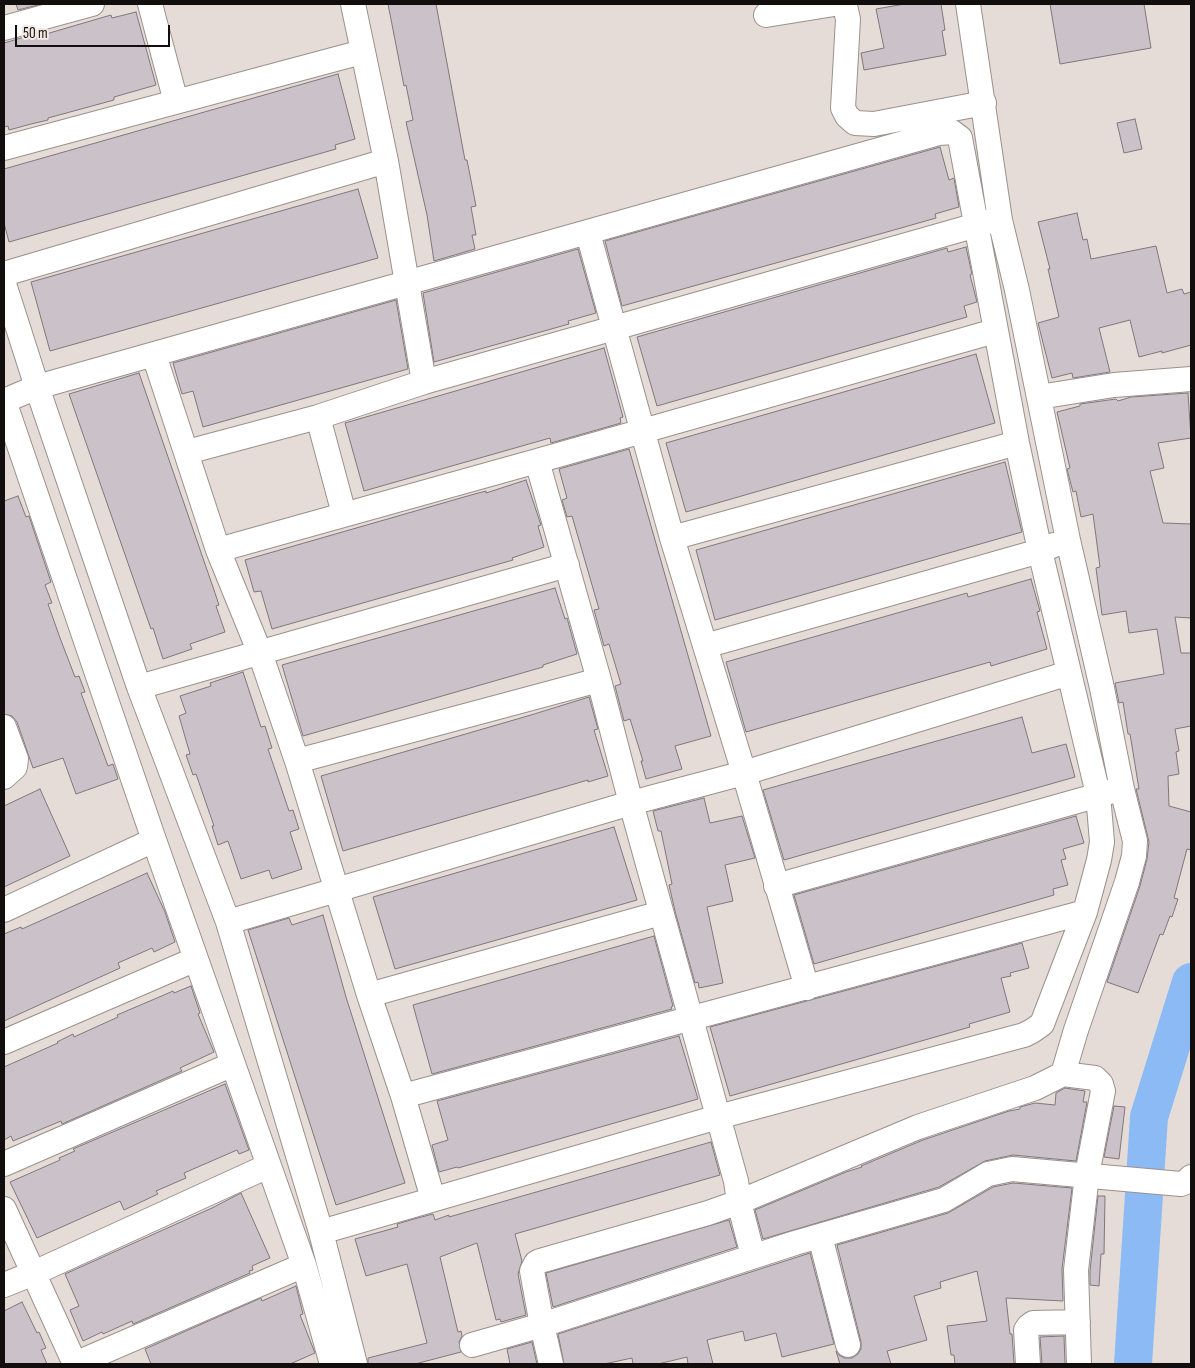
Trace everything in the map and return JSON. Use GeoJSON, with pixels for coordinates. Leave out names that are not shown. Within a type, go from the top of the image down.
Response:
{"type":"FeatureCollection","features":[{"type":"Feature","properties":{"kind":"street"},"geometry":{"type":"LineString","coordinates":[[4,28],[92,4]]}},
{"type":"Feature","properties":{"kind":"street"},"geometry":{"type":"LineString","coordinates":[[150,4],[176,102]]}},
{"type":"Feature","properties":{"kind":"street"},"geometry":{"type":"LineString","coordinates":[[353,4],[386,161],[424,382]]}},
{"type":"Feature","properties":{"kind":"street"},"geometry":{"type":"LineString","coordinates":[[766,15],[834,4]]}},
{"type":"Feature","properties":{"kind":"street"},"geometry":{"type":"LineString","coordinates":[[840,4],[845,6],[848,19],[843,108],[847,116],[856,123],[874,124],[984,103]]}},
{"type":"Feature","properties":{"kind":"street"},"geometry":{"type":"LineString","coordinates":[[968,4],[1000,220],[1017,290],[1068,540],[1135,841],[1134,856],[1127,882],[1076,1030],[1063,1074]]}},
{"type":"Feature","properties":{"kind":"street"},"geometry":{"type":"LineString","coordinates":[[4,148],[362,52]]}},
{"type":"Feature","properties":{"kind":"street"},"geometry":{"type":"LineString","coordinates":[[321,1232],[718,1117],[1024,1035],[1042,1024],[1086,912],[1102,850],[1098,794],[1040,551],[1017,443],[962,146],[960,138],[952,132],[939,133],[406,283],[37,388],[4,401],[154,840],[304,1265],[332,1364]]}},
{"type":"Feature","properties":{"kind":"street"},"geometry":{"type":"LineString","coordinates":[[4,274],[386,161]]}},
{"type":"Feature","properties":{"kind":"street"},"geometry":{"type":"LineString","coordinates":[[187,452],[318,417],[424,382],[976,224],[1000,220]]}},
{"type":"Feature","properties":{"kind":"street"},"geometry":{"type":"LineString","coordinates":[[588,233],[672,538],[807,988]]}},
{"type":"Feature","properties":{"kind":"street"},"geometry":{"type":"LineString","coordinates":[[4,284],[37,388],[139,687],[228,922],[321,1232],[355,1364]]}},
{"type":"Feature","properties":{"kind":"street"},"geometry":{"type":"LineString","coordinates":[[218,550],[537,462],[641,430],[995,331]]}},
{"type":"Feature","properties":{"kind":"street"},"geometry":{"type":"LineString","coordinates":[[154,355],[218,550],[260,653],[297,762],[434,1199]]}},
{"type":"Feature","properties":{"kind":"street"},"geometry":{"type":"LineString","coordinates":[[1039,398],[1114,385],[1191,379]]}},
{"type":"Feature","properties":{"kind":"street"},"geometry":{"type":"LineString","coordinates":[[318,417],[344,514]]}},
{"type":"Feature","properties":{"kind":"street"},"geometry":{"type":"LineString","coordinates":[[672,538],[1017,443]]}},
{"type":"Feature","properties":{"kind":"street"},"geometry":{"type":"LineString","coordinates":[[537,462],[599,680],[630,803],[736,1182],[739,1202],[754,1256]]}},
{"type":"Feature","properties":{"kind":"street"},"geometry":{"type":"LineString","coordinates":[[705,646],[1040,551],[1068,540]]}},
{"type":"Feature","properties":{"kind":"street"},"geometry":{"type":"LineString","coordinates":[[139,687],[567,566]]}},
{"type":"Feature","properties":{"kind":"street"},"geometry":{"type":"LineString","coordinates":[[228,922],[630,803],[744,773],[1069,674]]}},
{"type":"Feature","properties":{"kind":"street"},"geometry":{"type":"LineString","coordinates":[[297,762],[599,680]]}},
{"type":"Feature","properties":{"kind":"street"},"geometry":{"type":"LineString","coordinates":[[4,727],[16,759],[15,767],[4,777]]}},
{"type":"Feature","properties":{"kind":"street"},"geometry":{"type":"LineString","coordinates":[[776,886],[1098,794],[1122,789]]}},
{"type":"Feature","properties":{"kind":"street"},"geometry":{"type":"LineString","coordinates":[[4,910],[154,840]]}},
{"type":"Feature","properties":{"kind":"street"},"geometry":{"type":"LineString","coordinates":[[403,1096],[1086,912]]}},
{"type":"Feature","properties":{"kind":"street"},"geometry":{"type":"LineString","coordinates":[[369,995],[661,913]]}},
{"type":"Feature","properties":{"kind":"street"},"geometry":{"type":"LineString","coordinates":[[4,1042],[196,959]]}},
{"type":"Feature","properties":{"kind":"street"},"geometry":{"type":"LineString","coordinates":[[1042,1024],[1076,1030]]}},
{"type":"Feature","properties":{"kind":"street"},"geometry":{"type":"LineString","coordinates":[[4,1164],[232,1064]]}},
{"type":"Feature","properties":{"kind":"street"},"geometry":{"type":"LineString","coordinates":[[551,1364],[532,1271],[536,1263],[708,1213],[739,1202],[918,1127],[1035,1088],[1063,1074],[1095,1078],[1101,1084],[1103,1091],[1087,1176],[1076,1270],[1079,1364]]}},
{"type":"Feature","properties":{"kind":"street"},"geometry":{"type":"LineString","coordinates":[[4,1285],[268,1166]]}},
{"type":"Feature","properties":{"kind":"street"},"geometry":{"type":"LineString","coordinates":[[472,1344],[542,1324],[754,1256],[944,1200],[977,1179],[994,1172],[1012,1169],[1111,1179],[1186,1180]]}},
{"type":"Feature","properties":{"kind":"street"},"geometry":{"type":"LineString","coordinates":[[4,1208],[75,1364],[304,1265]]}},
{"type":"Feature","properties":{"kind":"street"},"geometry":{"type":"LineString","coordinates":[[820,1236],[848,1345]]}},
{"type":"Feature","properties":{"kind":"street"},"geometry":{"type":"LineString","coordinates":[[1028,1364],[1026,1330],[1029,1326],[1033,1323],[1078,1322]]}},
{"type":"Feature","properties":{"kind":"building"},"geometry":{"type":"Polygon","coordinates":[[[16,4],[38,4],[38,5],[18,10],[16,4]]]}},
{"type":"Feature","properties":{"kind":"building"},"geometry":{"type":"Polygon","coordinates":[[[388,4],[436,4],[465,160],[467,160],[476,206],[471,207],[476,235],[472,235],[475,249],[434,261],[427,215],[406,122],[413,120],[406,85],[404,86],[388,4]]]}},
{"type":"Feature","properties":{"kind":"building"},"geometry":{"type":"Polygon","coordinates":[[[905,4],[941,4],[945,30],[942,31],[946,55],[864,70],[861,53],[884,48],[876,9],[905,4]]]}},
{"type":"Feature","properties":{"kind":"building"},"geometry":{"type":"Polygon","coordinates":[[[1050,4],[1144,4],[1151,48],[1060,64],[1050,4]]]}},
{"type":"Feature","properties":{"kind":"building"},"geometry":{"type":"Polygon","coordinates":[[[136,12],[156,85],[114,97],[114,100],[48,118],[48,120],[9,130],[8,126],[4,127],[4,43],[45,31],[46,34],[111,15],[112,18],[136,12]]]}},
{"type":"Feature","properties":{"kind":"building"},"geometry":{"type":"Polygon","coordinates":[[[338,74],[355,139],[335,145],[336,149],[9,242],[4,223],[4,169],[338,74]]]}},
{"type":"Feature","properties":{"kind":"building"},"geometry":{"type":"Polygon","coordinates":[[[1135,119],[1142,149],[1124,153],[1117,123],[1135,119]]]}},
{"type":"Feature","properties":{"kind":"building"},"geometry":{"type":"Polygon","coordinates":[[[940,147],[949,180],[954,178],[959,207],[935,214],[936,218],[622,306],[605,241],[940,147]]]}},
{"type":"Feature","properties":{"kind":"building"},"geometry":{"type":"Polygon","coordinates":[[[358,189],[378,258],[50,351],[31,282],[358,189]]]}},
{"type":"Feature","properties":{"kind":"building"},"geometry":{"type":"Polygon","coordinates":[[[1077,213],[1083,240],[1087,239],[1091,259],[1156,246],[1167,293],[1182,289],[1184,294],[1191,292],[1191,345],[1139,357],[1130,320],[1099,328],[1110,372],[1073,378],[1072,373],[1052,378],[1038,323],[1059,317],[1048,269],[1050,269],[1038,222],[1077,213]]]}},
{"type":"Feature","properties":{"kind":"building"},"geometry":{"type":"Polygon","coordinates":[[[966,247],[972,274],[970,275],[977,302],[964,306],[967,317],[657,406],[637,337],[947,248],[948,252],[966,247]]]}},
{"type":"Feature","properties":{"kind":"building"},"geometry":{"type":"Polygon","coordinates":[[[578,249],[596,313],[568,321],[569,324],[434,362],[423,293],[578,249]]]}},
{"type":"Feature","properties":{"kind":"building"},"geometry":{"type":"Polygon","coordinates":[[[396,300],[408,369],[203,427],[193,391],[182,394],[173,363],[396,300]]]}},
{"type":"Feature","properties":{"kind":"building"},"geometry":{"type":"Polygon","coordinates":[[[604,348],[623,417],[620,418],[621,423],[551,443],[550,438],[364,491],[345,423],[604,348]]]}},
{"type":"Feature","properties":{"kind":"building"},"geometry":{"type":"Polygon","coordinates":[[[976,354],[995,423],[686,512],[666,443],[976,354]]]}},
{"type":"Feature","properties":{"kind":"building"},"geometry":{"type":"Polygon","coordinates":[[[139,373],[219,605],[216,606],[225,632],[190,644],[192,649],[163,659],[69,394],[139,373]]]}},
{"type":"Feature","properties":{"kind":"building"},"geometry":{"type":"Polygon","coordinates":[[[1188,393],[1191,438],[1158,443],[1164,468],[1150,471],[1163,523],[1191,524],[1191,618],[1175,617],[1181,653],[1191,653],[1191,726],[1175,729],[1179,751],[1176,752],[1179,774],[1168,776],[1169,806],[1191,812],[1191,850],[1187,849],[1174,898],[1178,899],[1172,917],[1170,916],[1163,935],[1160,934],[1138,993],[1107,982],[1140,886],[1149,842],[1136,789],[1139,789],[1130,734],[1128,734],[1123,702],[1119,703],[1115,683],[1164,674],[1157,629],[1129,633],[1126,611],[1102,615],[1096,568],[1100,567],[1093,514],[1081,517],[1076,491],[1073,492],[1067,469],[1070,468],[1057,412],[1080,406],[1080,404],[1116,399],[1118,401],[1131,397],[1188,393]]]}},
{"type":"Feature","properties":{"kind":"building"},"geometry":{"type":"Polygon","coordinates":[[[629,449],[711,736],[675,746],[682,769],[646,779],[641,761],[643,761],[630,719],[624,721],[615,686],[621,684],[609,644],[604,646],[594,610],[599,609],[572,516],[567,517],[562,500],[567,498],[559,469],[629,449]]]}},
{"type":"Feature","properties":{"kind":"building"},"geometry":{"type":"Polygon","coordinates":[[[1005,462],[1022,532],[715,620],[696,550],[1005,462]]]}},
{"type":"Feature","properties":{"kind":"building"},"geometry":{"type":"Polygon","coordinates":[[[526,480],[541,525],[538,526],[544,547],[512,558],[513,560],[272,629],[261,591],[254,592],[245,560],[471,495],[486,491],[486,493],[526,480]]]}},
{"type":"Feature","properties":{"kind":"building"},"geometry":{"type":"Polygon","coordinates":[[[18,496],[26,517],[29,516],[51,582],[45,585],[52,603],[48,604],[60,638],[75,677],[79,676],[85,692],[81,693],[108,766],[113,764],[118,779],[76,794],[63,758],[33,768],[17,722],[12,716],[4,714],[4,501],[18,496]]]}},
{"type":"Feature","properties":{"kind":"building"},"geometry":{"type":"Polygon","coordinates":[[[1031,579],[1040,611],[1037,612],[1047,649],[991,666],[990,662],[746,732],[726,662],[967,593],[968,597],[1031,579]]]}},
{"type":"Feature","properties":{"kind":"building"},"geometry":{"type":"Polygon","coordinates":[[[555,588],[565,619],[567,618],[577,654],[543,665],[543,667],[303,736],[282,665],[555,588]]]}},
{"type":"Feature","properties":{"kind":"building"},"geometry":{"type":"Polygon","coordinates":[[[243,672],[261,727],[265,726],[272,748],[268,749],[289,811],[293,810],[299,829],[290,832],[302,869],[272,879],[269,870],[241,879],[228,841],[218,845],[212,826],[214,826],[196,774],[193,775],[186,755],[190,754],[179,716],[186,713],[180,696],[211,686],[210,683],[243,672]]]}},
{"type":"Feature","properties":{"kind":"building"},"geometry":{"type":"Polygon","coordinates":[[[589,697],[598,729],[594,730],[608,776],[588,782],[588,780],[343,851],[321,776],[589,697]]]}},
{"type":"Feature","properties":{"kind":"building"},"geometry":{"type":"Polygon","coordinates":[[[1022,717],[1032,753],[1066,744],[1075,777],[784,860],[763,790],[1022,717]]]}},
{"type":"Feature","properties":{"kind":"building"},"geometry":{"type":"Polygon","coordinates":[[[40,789],[70,856],[4,887],[4,806],[40,789]]]}},
{"type":"Feature","properties":{"kind":"building"},"geometry":{"type":"Polygon","coordinates":[[[704,798],[710,823],[742,816],[755,858],[725,865],[733,901],[707,907],[723,983],[699,988],[698,982],[695,983],[675,911],[669,885],[672,884],[661,831],[658,831],[653,811],[704,798]]]}},
{"type":"Feature","properties":{"kind":"building"},"geometry":{"type":"Polygon","coordinates":[[[1076,816],[1084,843],[1063,849],[1066,859],[1061,860],[1068,885],[1053,889],[1054,895],[814,964],[794,895],[1076,816]]]}},
{"type":"Feature","properties":{"kind":"building"},"geometry":{"type":"Polygon","coordinates":[[[614,827],[637,900],[395,969],[373,897],[614,827]]]}},
{"type":"Feature","properties":{"kind":"building"},"geometry":{"type":"Polygon","coordinates":[[[147,873],[165,912],[175,942],[154,952],[152,948],[118,963],[120,968],[4,1021],[4,934],[21,927],[22,929],[147,873]]]}},
{"type":"Feature","properties":{"kind":"building"},"geometry":{"type":"Polygon","coordinates":[[[323,915],[346,997],[405,1183],[336,1205],[248,930],[289,918],[292,925],[323,915]]]}},
{"type":"Feature","properties":{"kind":"building"},"geometry":{"type":"Polygon","coordinates":[[[654,936],[673,1006],[671,1007],[672,1009],[432,1074],[413,1005],[654,936]]]}},
{"type":"Feature","properties":{"kind":"building"},"geometry":{"type":"Polygon","coordinates":[[[1022,943],[1029,968],[1010,973],[1011,976],[1001,978],[1010,1012],[969,1024],[970,1027],[730,1096],[710,1027],[1022,943]]]}},
{"type":"Feature","properties":{"kind":"building"},"geometry":{"type":"Polygon","coordinates":[[[191,986],[200,1013],[198,1014],[214,1052],[180,1068],[182,1071],[62,1124],[61,1121],[13,1141],[11,1136],[4,1140],[4,1067],[58,1043],[73,1034],[74,1037],[118,1017],[117,1015],[173,991],[174,993],[191,986]]]}},
{"type":"Feature","properties":{"kind":"building"},"geometry":{"type":"Polygon","coordinates":[[[679,1036],[698,1099],[439,1172],[432,1145],[448,1140],[437,1101],[679,1036]]]}},
{"type":"Feature","properties":{"kind":"building"},"geometry":{"type":"Polygon","coordinates":[[[225,1084],[249,1150],[239,1154],[237,1150],[184,1173],[186,1178],[156,1191],[158,1194],[124,1210],[120,1201],[37,1238],[10,1182],[60,1160],[59,1158],[75,1151],[73,1149],[225,1084]]]}},
{"type":"Feature","properties":{"kind":"building"},"geometry":{"type":"Polygon","coordinates":[[[1065,1088],[1085,1091],[1083,1102],[1087,1102],[1076,1161],[1013,1155],[985,1161],[939,1187],[763,1239],[755,1210],[923,1140],[1035,1103],[1055,1105],[1056,1093],[1065,1088]]]}},
{"type":"Feature","properties":{"kind":"building"},"geometry":{"type":"Polygon","coordinates":[[[1114,1106],[1125,1107],[1119,1159],[1104,1157],[1114,1106]]]}},
{"type":"Feature","properties":{"kind":"building"},"geometry":{"type":"Polygon","coordinates":[[[711,1142],[720,1175],[515,1234],[522,1261],[518,1274],[526,1315],[501,1322],[500,1319],[496,1320],[477,1243],[440,1257],[458,1332],[461,1331],[462,1336],[459,1342],[461,1352],[415,1364],[368,1364],[368,1358],[427,1343],[407,1264],[366,1276],[355,1239],[398,1227],[397,1224],[414,1219],[433,1214],[435,1220],[449,1215],[449,1217],[711,1142]]]}},
{"type":"Feature","properties":{"kind":"building"},"geometry":{"type":"Polygon","coordinates":[[[1013,1183],[1072,1188],[1062,1269],[1063,1301],[1006,1298],[1010,1334],[1012,1334],[1014,1364],[955,1364],[954,1355],[951,1355],[947,1326],[987,1321],[977,1271],[940,1282],[941,1288],[914,1296],[927,1340],[887,1351],[891,1364],[840,1364],[836,1351],[844,1358],[852,1358],[861,1349],[861,1342],[837,1245],[948,1213],[993,1187],[1013,1183]]]}},
{"type":"Feature","properties":{"kind":"building"},"geometry":{"type":"Polygon","coordinates":[[[241,1193],[270,1258],[252,1266],[253,1270],[249,1271],[250,1273],[133,1324],[132,1321],[83,1341],[70,1310],[79,1306],[65,1274],[212,1208],[241,1193]]]}},
{"type":"Feature","properties":{"kind":"building"},"geometry":{"type":"Polygon","coordinates":[[[1098,1196],[1105,1196],[1104,1254],[1101,1254],[1099,1286],[1090,1285],[1098,1196]]]}},
{"type":"Feature","properties":{"kind":"building"},"geometry":{"type":"Polygon","coordinates":[[[729,1220],[737,1247],[553,1307],[546,1273],[729,1220]]]}},
{"type":"Feature","properties":{"kind":"building"},"geometry":{"type":"Polygon","coordinates":[[[810,1253],[834,1344],[782,1357],[776,1333],[745,1341],[743,1331],[707,1340],[713,1364],[688,1364],[687,1357],[658,1364],[633,1364],[632,1358],[604,1364],[564,1364],[558,1334],[810,1253]]]}},
{"type":"Feature","properties":{"kind":"building"},"geometry":{"type":"Polygon","coordinates":[[[296,1286],[303,1314],[300,1315],[315,1353],[290,1364],[151,1364],[145,1349],[261,1298],[262,1301],[296,1286]]]}},
{"type":"Feature","properties":{"kind":"building"},"geometry":{"type":"Polygon","coordinates":[[[22,1302],[46,1348],[41,1350],[47,1364],[4,1364],[4,1311],[22,1302]]]}},
{"type":"Feature","properties":{"kind":"building"},"geometry":{"type":"Polygon","coordinates":[[[1064,1336],[1065,1364],[1042,1364],[1040,1337],[1064,1336]]]}},
{"type":"Feature","properties":{"kind":"building"},"geometry":{"type":"Polygon","coordinates":[[[532,1342],[537,1364],[510,1364],[507,1349],[532,1342]]]}},
{"type":"Feature","properties":{"kind":"waterway"},"geometry":{"type":"LineString","coordinates":[[1133,1364],[1149,1117],[1191,982]]}}]}
